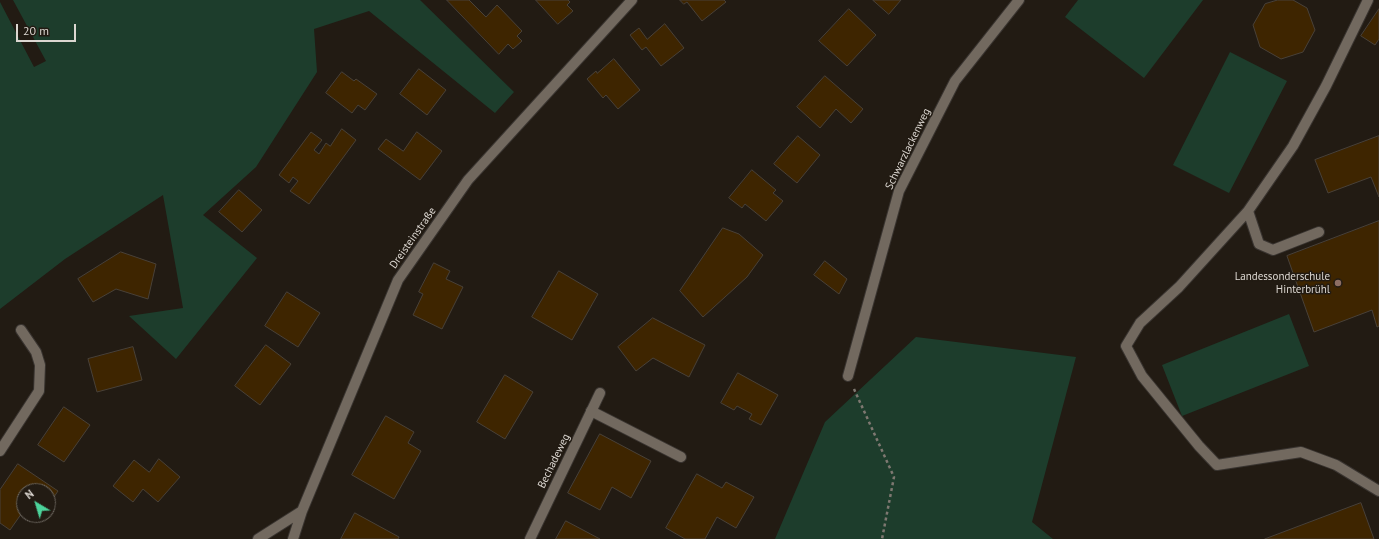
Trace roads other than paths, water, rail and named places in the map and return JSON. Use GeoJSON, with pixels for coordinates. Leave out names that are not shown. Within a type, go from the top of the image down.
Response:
{"type":"FeatureCollection","features":[{"type":"Feature","properties":{"kind":"street","name":"Dreisteinstraße"},"geometry":{"type":"LineString","coordinates":[[292,539],[302,511],[398,280],[468,180],[632,0]]}},
{"type":"Feature","properties":{"kind":"street","name":"Schwarzlackenweg"},"geometry":{"type":"LineString","coordinates":[[848,376],[899,191],[955,81],[1019,0]]}},
{"type":"Feature","properties":{"kind":"street"},"geometry":{"type":"LineString","coordinates":[[1368,0],[1326,86],[1293,146],[1248,211],[1179,287],[1140,323],[1126,346],[1142,376],[1199,446],[1218,465],[1301,452],[1336,465],[1379,491]]}},
{"type":"Feature","properties":{"kind":"street"},"geometry":{"type":"LineString","coordinates":[[1248,211],[1259,244],[1273,250],[1319,232]]}},
{"type":"Feature","properties":{"kind":"street"},"geometry":{"type":"LineString","coordinates":[[0,451],[39,391],[40,365],[36,352],[21,330]]}},
{"type":"Feature","properties":{"kind":"street","name":"Bechadeweg"},"geometry":{"type":"LineString","coordinates":[[530,539],[600,393]]}},
{"type":"Feature","properties":{"kind":"street"},"geometry":{"type":"LineString","coordinates":[[591,411],[681,457]]}},
{"type":"Feature","properties":{"kind":"street"},"geometry":{"type":"LineString","coordinates":[[258,539],[302,511]]}},
{"type":"Feature","properties":{"kind":"place","name":"Landessonderschule Hinterbrühl"},"geometry":{"type":"Point","coordinates":[1338,283]}}]}
